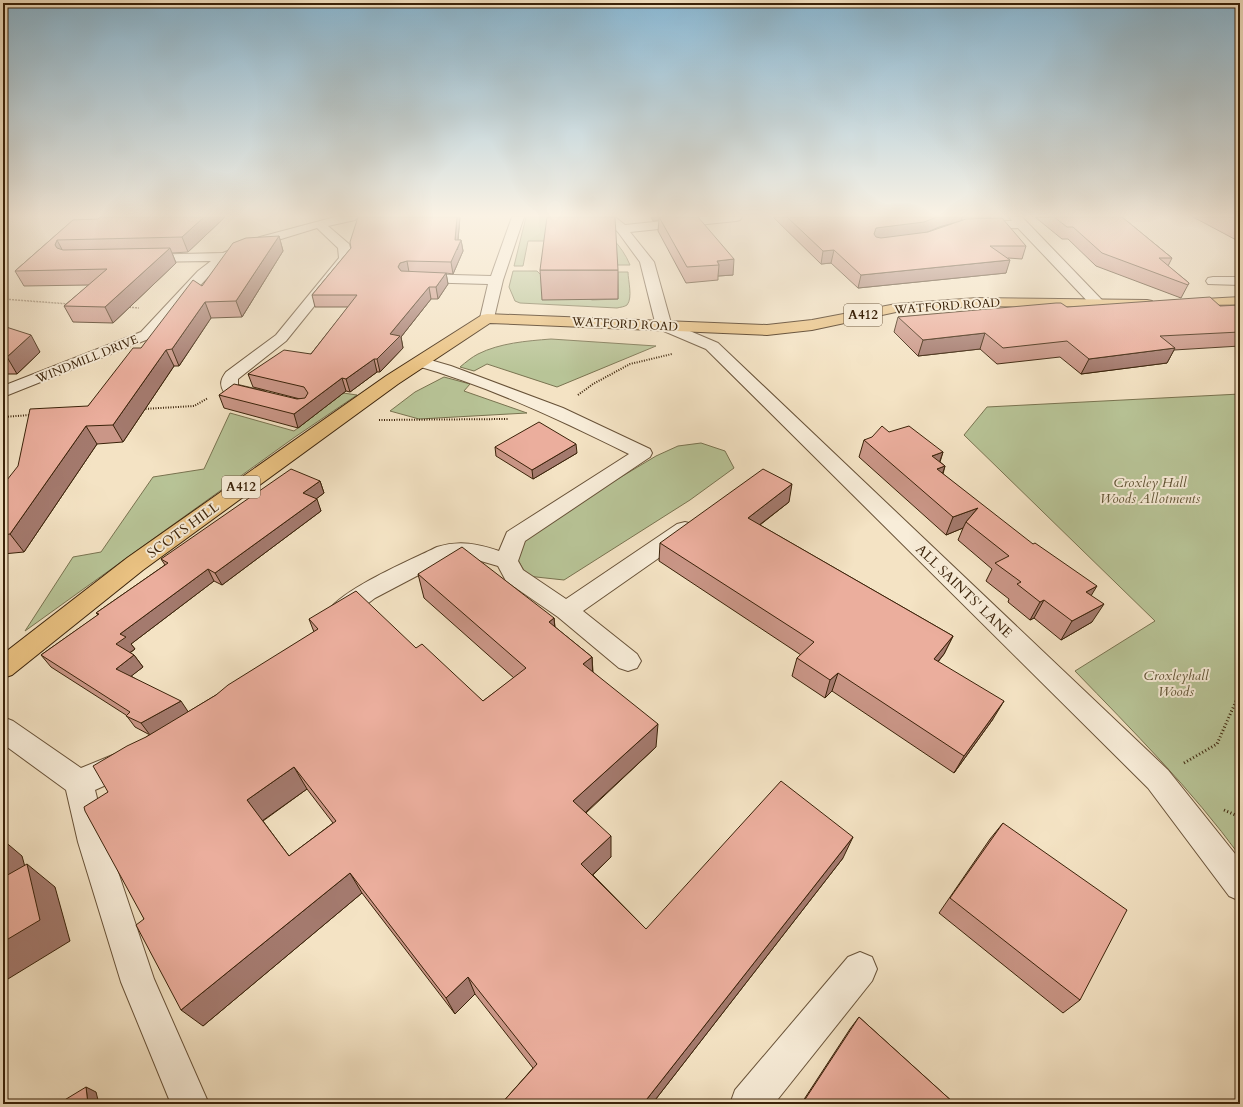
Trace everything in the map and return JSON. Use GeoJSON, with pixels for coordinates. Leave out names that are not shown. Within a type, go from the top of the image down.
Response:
{"type":"FeatureCollection","features":[{"type":"Feature","properties":{"kind":"main road","name":"WATFORD ROAD"},"geometry":{"type":"LineString","coordinates":[[487,318],[767,330],[812,325],[904,308],[977,302],[1160,304]]}},
{"type":"Feature","properties":{"kind":"main road"},"geometry":{"type":"LineString","coordinates":[[1175,304],[1240,302]]}},
{"type":"Feature","properties":{"kind":"main road","name":"SCOTS HILL"},"geometry":{"type":"LineString","coordinates":[[3,668],[135,564],[340,416],[487,318]]}},
{"type":"Feature","properties":{"kind":"street","name":"WINDMILL DRIVE"},"geometry":{"type":"LineString","coordinates":[[3,392],[146,335],[211,269]]}},
{"type":"Feature","properties":{"kind":"street"},"geometry":{"type":"LineString","coordinates":[[273,399],[230,388],[228,385],[232,376],[281,338],[337,269]]}},
{"type":"Feature","properties":{"kind":"street"},"geometry":{"type":"LineString","coordinates":[[487,318],[500,269]]}},
{"type":"Feature","properties":{"kind":"street"},"geometry":{"type":"LineString","coordinates":[[649,269],[664,326]]}},
{"type":"Feature","properties":{"kind":"street"},"geometry":{"type":"LineString","coordinates":[[1065,269],[1098,303]]}},
{"type":"Feature","properties":{"kind":"street"},"geometry":{"type":"LineString","coordinates":[[409,278],[496,280]]}},
{"type":"Feature","properties":{"kind":"street"},"geometry":{"type":"LineString","coordinates":[[1213,281],[1240,281]]}},
{"type":"Feature","properties":{"kind":"street","name":"ALL SAINTS' LANE"},"geometry":{"type":"LineString","coordinates":[[664,326],[712,346],[1158,779],[1240,885]]}},
{"type":"Feature","properties":{"kind":"street"},"geometry":{"type":"LineString","coordinates":[[420,362],[445,369],[557,412],[642,453],[515,537],[507,561],[514,575],[566,611],[628,661]]}},
{"type":"Feature","properties":{"kind":"street"},"geometry":{"type":"LineString","coordinates":[[566,611],[701,518]]}},
{"type":"Feature","properties":{"kind":"street"},"geometry":{"type":"LineString","coordinates":[[319,628],[367,592],[445,552],[475,551],[507,561]]}},
{"type":"Feature","properties":{"kind":"street"},"geometry":{"type":"LineString","coordinates":[[3,729],[79,783],[93,842],[138,982],[190,1104]]}},
{"type":"Feature","properties":{"kind":"street"},"geometry":{"type":"LineString","coordinates":[[79,783],[147,753]]}},
{"type":"Feature","properties":{"kind":"street"},"geometry":{"type":"LineString","coordinates":[[749,1104],[860,969]]}},
{"type":"Feature","properties":{"kind":"path"},"geometry":{"type":"LineString","coordinates":[[3,299],[74,304]]}},
{"type":"Feature","properties":{"kind":"path"},"geometry":{"type":"LineString","coordinates":[[122,307],[170,310]]}},
{"type":"Feature","properties":{"kind":"path"},"geometry":{"type":"LineString","coordinates":[[138,409],[194,406],[228,385]]}},
{"type":"Feature","properties":{"kind":"path"},"geometry":{"type":"LineString","coordinates":[[3,417],[34,415]]}},
{"type":"Feature","properties":{"kind":"path"},"geometry":{"type":"LineString","coordinates":[[1158,779],[1217,744],[1240,692]]}},
{"type":"Feature","properties":{"kind":"green space"},"geometry":{"type":"Polygon","coordinates":[[[513,271],[537,271],[540,274],[592,300],[618,299],[618,272],[628,272],[630,298],[626,306],[617,308],[520,303],[515,301],[509,287],[513,271]]]}},
{"type":"Feature","properties":{"kind":"green space"},"geometry":{"type":"Polygon","coordinates":[[[551,339],[656,346],[557,387],[487,364],[474,371],[460,367],[476,355],[495,347],[551,339]]]}},
{"type":"Feature","properties":{"kind":"green space"},"geometry":{"type":"Polygon","coordinates":[[[444,377],[470,384],[464,391],[527,413],[419,419],[390,411],[415,392],[444,377]]]}},
{"type":"Feature","properties":{"kind":"green space"},"geometry":{"type":"Polygon","coordinates":[[[343,393],[357,395],[295,437],[25,631],[73,557],[101,552],[153,477],[204,469],[230,413],[294,431],[343,393]]]}},
{"type":"Feature","properties":{"kind":"green space","name":"Croxley Hall Woods Allotments"},"geometry":{"type":"Polygon","coordinates":[[[1240,394],[1240,856],[1182,784],[1075,671],[1155,621],[964,435],[987,407],[1240,394]]]}},
{"type":"Feature","properties":{"kind":"green space"},"geometry":{"type":"Polygon","coordinates":[[[701,443],[725,451],[734,468],[690,500],[564,580],[527,576],[515,555],[524,535],[656,456],[678,446],[701,443]]]}},
{"type":"Feature","properties":{"kind":"building"},"geometry":{"type":"Polygon","coordinates":[[[18,269],[147,269],[105,307],[64,306],[107,269],[15,271],[18,269]]]}},
{"type":"Feature","properties":{"kind":"building"},"geometry":{"type":"Polygon","coordinates":[[[215,269],[257,269],[236,301],[205,302],[172,349],[166,350],[113,425],[86,426],[10,534],[3,535],[3,485],[18,466],[30,409],[88,406],[133,348],[141,348],[193,280],[202,286],[215,269]]]}},
{"type":"Feature","properties":{"kind":"building"},"geometry":{"type":"Polygon","coordinates":[[[334,269],[399,269],[401,271],[446,273],[436,287],[429,287],[390,334],[400,336],[377,359],[374,359],[346,379],[342,378],[294,414],[219,395],[234,384],[297,399],[305,398],[308,393],[304,387],[248,374],[284,350],[311,354],[357,295],[312,295],[334,269]]]}},
{"type":"Feature","properties":{"kind":"building"},"geometry":{"type":"Polygon","coordinates":[[[540,269],[618,269],[618,270],[540,270],[540,269]]]}},
{"type":"Feature","properties":{"kind":"building"},"geometry":{"type":"Polygon","coordinates":[[[854,269],[924,269],[861,275],[854,269]]]}},
{"type":"Feature","properties":{"kind":"building"},"geometry":{"type":"Polygon","coordinates":[[[1144,269],[1172,269],[1189,283],[1188,285],[1144,269]]]}},
{"type":"Feature","properties":{"kind":"building"},"geometry":{"type":"Polygon","coordinates":[[[1210,297],[1220,306],[1240,305],[1240,332],[1160,336],[1175,348],[1089,359],[1067,341],[1003,348],[985,333],[923,340],[898,317],[1056,303],[1061,303],[1067,307],[1210,297]]]}},
{"type":"Feature","properties":{"kind":"building"},"geometry":{"type":"Polygon","coordinates":[[[3,326],[31,335],[7,357],[3,357],[3,326]]]}},
{"type":"Feature","properties":{"kind":"building"},"geometry":{"type":"Polygon","coordinates":[[[539,422],[576,444],[532,470],[495,447],[539,422]]]}},
{"type":"Feature","properties":{"kind":"building"},"geometry":{"type":"Polygon","coordinates":[[[882,426],[889,432],[909,426],[943,452],[932,456],[945,466],[937,469],[1033,544],[1035,543],[1097,586],[1086,592],[1104,604],[1072,621],[1044,600],[1040,602],[1017,584],[1021,582],[995,563],[1009,556],[966,522],[978,508],[953,517],[864,440],[872,437],[882,426]]]}},
{"type":"Feature","properties":{"kind":"building"},"geometry":{"type":"Polygon","coordinates":[[[291,469],[320,481],[303,493],[317,499],[215,573],[208,569],[120,634],[126,637],[116,644],[134,655],[116,669],[181,701],[141,723],[126,716],[130,712],[41,655],[99,614],[96,613],[168,563],[161,559],[291,469]]]}},
{"type":"Feature","properties":{"kind":"building"},"geometry":{"type":"Polygon","coordinates":[[[763,469],[792,484],[748,518],[953,636],[934,659],[1004,701],[964,756],[838,673],[830,680],[797,658],[814,642],[660,543],[763,469]]]}},
{"type":"Feature","properties":{"kind":"building"},"geometry":{"type":"Polygon","coordinates":[[[462,547],[554,618],[549,622],[592,657],[583,664],[658,724],[573,801],[611,836],[581,864],[646,929],[781,781],[853,837],[643,1104],[501,1104],[537,1064],[468,977],[446,998],[350,873],[181,1010],[136,925],[144,919],[85,811],[84,807],[108,792],[93,766],[127,746],[146,737],[216,695],[228,685],[318,629],[309,619],[356,591],[416,648],[422,644],[483,701],[526,668],[418,574],[462,547]],[[294,767],[247,800],[289,856],[336,821],[294,767]]]}},
{"type":"Feature","properties":{"kind":"building"},"geometry":{"type":"Polygon","coordinates":[[[1003,823],[1127,910],[1080,1000],[950,898],[1003,823]]]}},
{"type":"Feature","properties":{"kind":"building"},"geometry":{"type":"Polygon","coordinates":[[[27,864],[40,920],[3,942],[3,875],[4,877],[27,864]]]}},
{"type":"Feature","properties":{"kind":"building"},"geometry":{"type":"Polygon","coordinates":[[[859,1017],[955,1104],[802,1104],[859,1017]]]}},
{"type":"Feature","properties":{"kind":"building"},"geometry":{"type":"Polygon","coordinates":[[[86,1087],[88,1104],[58,1104],[86,1087]]]}},
{"type":"Feature","properties":{"kind":"park label","name":"Croxleyhall Woods"},"geometry":{"type":"Point","coordinates":[1176,684]}}]}
